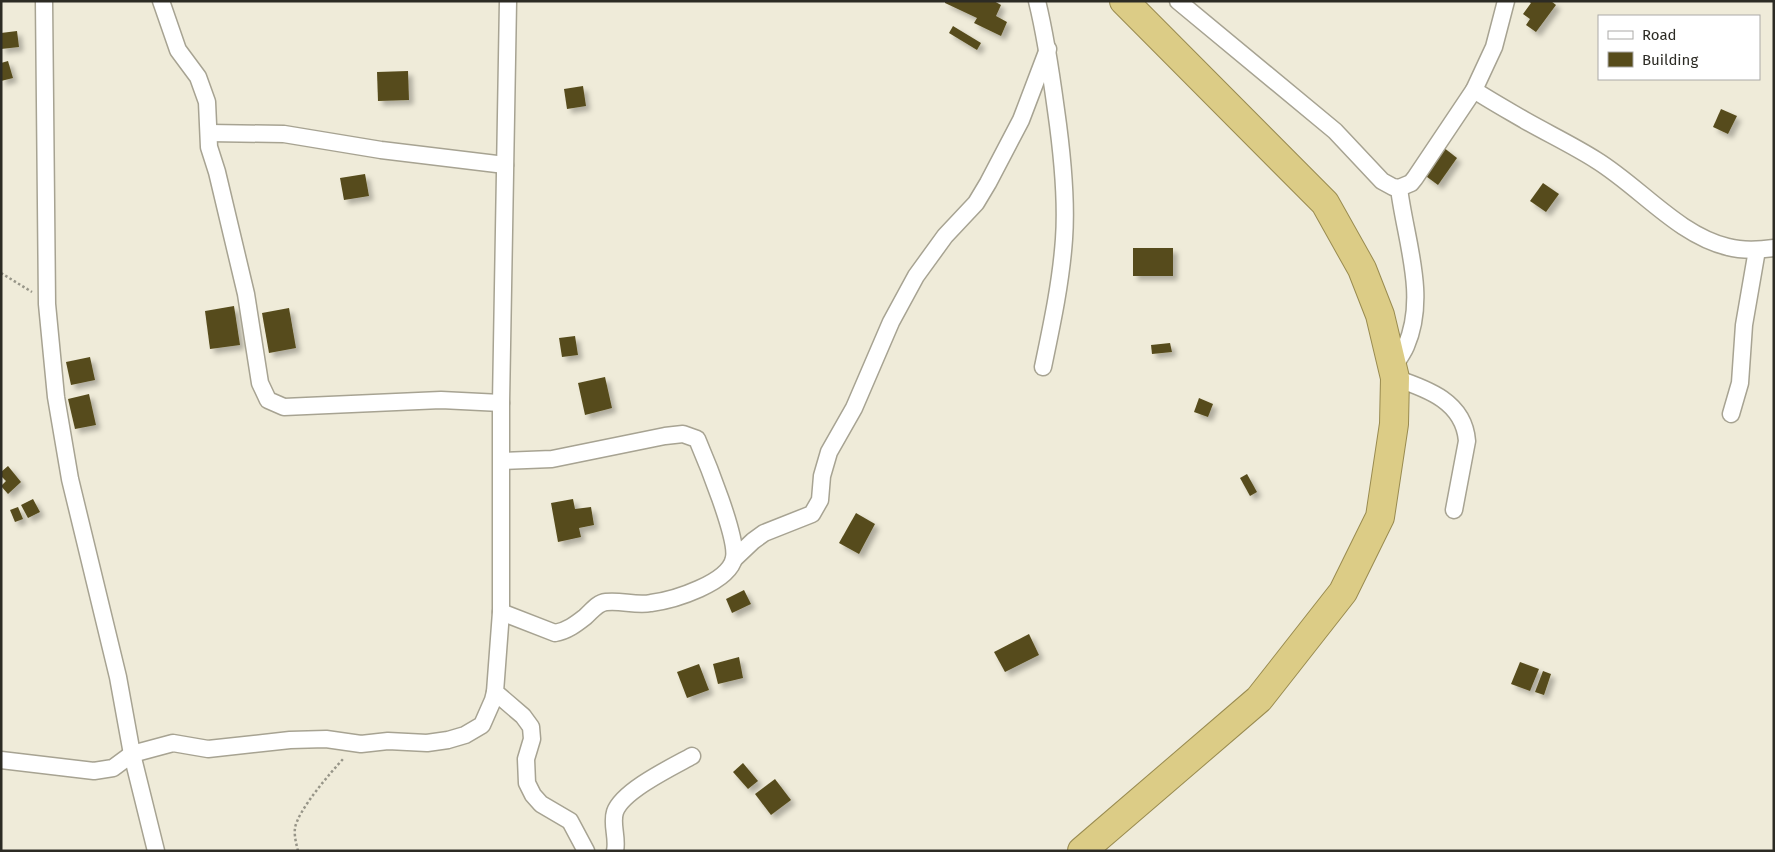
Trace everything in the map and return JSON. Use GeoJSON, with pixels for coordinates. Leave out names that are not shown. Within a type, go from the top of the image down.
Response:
{"type":"FeatureCollection","features":[{"type":"Feature","properties":{"kind":"highway"},"geometry":{"type":"LineString","coordinates":[[1082,851],[1259,699],[1343,592],[1380,517],[1394,424],[1395,372],[1380,315],[1362,269],[1324,203],[1124,1]]}},
{"type":"Feature","properties":{"kind":"street"},"geometry":{"type":"LineString","coordinates":[[44,1],[47,304],[62,441],[118,677],[132,754],[156,851]]}},
{"type":"Feature","properties":{"kind":"street"},"geometry":{"type":"LineString","coordinates":[[161,1],[178,50],[198,77],[207,102],[209,148],[217,172],[246,294],[260,383],[268,400],[284,407],[441,400],[501,403]]}},
{"type":"Feature","properties":{"kind":"street"},"geometry":{"type":"LineString","coordinates":[[1,760],[94,771],[113,768],[132,754],[173,743],[208,749],[290,740],[326,739],[361,744],[388,741],[427,743],[465,735],[482,725],[495,692],[501,612],[501,403],[508,1]]}},
{"type":"Feature","properties":{"kind":"street"},"geometry":{"type":"LineString","coordinates":[[1037,1],[1048,50],[1063,170],[1064,237],[1060,280],[1043,367]]}},
{"type":"Feature","properties":{"kind":"street"},"geometry":{"type":"LineString","coordinates":[[1178,1],[1335,131],[1382,181],[1399,188],[1411,183],[1415,178],[1474,90],[1494,47],[1506,1]]}},
{"type":"Feature","properties":{"kind":"street"},"geometry":{"type":"LineString","coordinates":[[501,612],[552,632],[562,632],[601,603],[618,601],[635,604],[651,603],[692,592],[714,582],[728,570],[734,559],[753,540],[764,533],[812,514],[820,500],[822,476],[830,452],[854,408],[891,322],[916,276],[945,236],[976,203],[988,183],[1021,120],[1048,50]]}},
{"type":"Feature","properties":{"kind":"street"},"geometry":{"type":"LineString","coordinates":[[1474,90],[1620,174],[1682,226],[1706,239],[1729,248],[1757,250],[1774,248]]}},
{"type":"Feature","properties":{"kind":"street"},"geometry":{"type":"LineString","coordinates":[[209,133],[284,134],[390,151],[505,165]]}},
{"type":"Feature","properties":{"kind":"street"},"geometry":{"type":"LineString","coordinates":[[1399,188],[1415,271],[1415,314],[1406,348],[1395,372],[1437,394],[1448,403],[1462,421],[1467,442],[1454,510]]}},
{"type":"Feature","properties":{"kind":"street"},"geometry":{"type":"LineString","coordinates":[[1731,414],[1740,383],[1744,325],[1757,250]]}},
{"type":"Feature","properties":{"kind":"street"},"geometry":{"type":"LineString","coordinates":[[502,461],[552,460],[665,436],[683,434],[697,439],[734,541],[734,559]]}},
{"type":"Feature","properties":{"kind":"street"},"geometry":{"type":"LineString","coordinates":[[495,692],[523,716],[531,727],[532,739],[526,759],[527,783],[533,795],[541,804],[570,821],[586,851]]}},
{"type":"Feature","properties":{"kind":"street"},"geometry":{"type":"LineString","coordinates":[[615,851],[614,813],[621,802],[645,782],[692,756]]}},
{"type":"Feature","properties":{"kind":"path"},"geometry":{"type":"LineString","coordinates":[[1,273],[22,285],[47,304]]}},
{"type":"Feature","properties":{"kind":"path"},"geometry":{"type":"LineString","coordinates":[[298,851],[295,828],[302,810],[334,769],[361,744]]}},
{"type":"Feature","properties":{"kind":"building"},"geometry":{"type":"Polygon","coordinates":[[[945,1],[994,1],[1001,5],[996,16],[1007,22],[1001,36],[974,23],[977,18],[945,3],[945,1]]]}},
{"type":"Feature","properties":{"kind":"building"},"geometry":{"type":"Polygon","coordinates":[[[1528,1],[1551,1],[1556,5],[1536,32],[1526,25],[1530,19],[1523,14],[1531,3],[1528,1]]]}},
{"type":"Feature","properties":{"kind":"building"},"geometry":{"type":"Polygon","coordinates":[[[953,26],[981,43],[977,50],[949,33],[953,26]]]}},
{"type":"Feature","properties":{"kind":"building"},"geometry":{"type":"Polygon","coordinates":[[[17,31],[19,47],[1,49],[1,33],[17,31]]]}},
{"type":"Feature","properties":{"kind":"building"},"geometry":{"type":"Polygon","coordinates":[[[8,61],[13,78],[1,81],[1,63],[8,61]]]}},
{"type":"Feature","properties":{"kind":"building"},"geometry":{"type":"Polygon","coordinates":[[[408,71],[409,100],[378,101],[377,72],[408,71]]]}},
{"type":"Feature","properties":{"kind":"building"},"geometry":{"type":"Polygon","coordinates":[[[583,86],[586,106],[567,109],[564,89],[583,86]]]}},
{"type":"Feature","properties":{"kind":"building"},"geometry":{"type":"Polygon","coordinates":[[[1721,109],[1737,116],[1728,134],[1713,127],[1721,109]]]}},
{"type":"Feature","properties":{"kind":"building"},"geometry":{"type":"Polygon","coordinates":[[[1443,147],[1457,158],[1438,185],[1423,174],[1443,147]]]}},
{"type":"Feature","properties":{"kind":"building"},"geometry":{"type":"Polygon","coordinates":[[[365,174],[369,196],[344,200],[340,178],[365,174]]]}},
{"type":"Feature","properties":{"kind":"building"},"geometry":{"type":"Polygon","coordinates":[[[1543,183],[1559,194],[1546,212],[1530,201],[1543,183]]]}},
{"type":"Feature","properties":{"kind":"building"},"geometry":{"type":"Polygon","coordinates":[[[1133,248],[1173,248],[1173,276],[1133,276],[1133,248]]]}},
{"type":"Feature","properties":{"kind":"building"},"geometry":{"type":"Polygon","coordinates":[[[234,306],[240,345],[210,349],[205,311],[234,306]]]}},
{"type":"Feature","properties":{"kind":"building"},"geometry":{"type":"Polygon","coordinates":[[[289,308],[296,348],[269,353],[262,313],[289,308]]]}},
{"type":"Feature","properties":{"kind":"building"},"geometry":{"type":"Polygon","coordinates":[[[575,336],[578,355],[562,357],[559,338],[575,336]]]}},
{"type":"Feature","properties":{"kind":"building"},"geometry":{"type":"Polygon","coordinates":[[[1170,343],[1172,352],[1152,354],[1151,345],[1170,343]]]}},
{"type":"Feature","properties":{"kind":"building"},"geometry":{"type":"Polygon","coordinates":[[[90,357],[95,380],[71,385],[66,362],[90,357]]]}},
{"type":"Feature","properties":{"kind":"building"},"geometry":{"type":"Polygon","coordinates":[[[605,377],[612,408],[585,415],[578,383],[605,377]]]}},
{"type":"Feature","properties":{"kind":"building"},"geometry":{"type":"Polygon","coordinates":[[[89,394],[96,425],[75,429],[68,399],[89,394]]]}},
{"type":"Feature","properties":{"kind":"building"},"geometry":{"type":"Polygon","coordinates":[[[1199,398],[1213,404],[1208,417],[1194,412],[1199,398]]]}},
{"type":"Feature","properties":{"kind":"building"},"geometry":{"type":"Polygon","coordinates":[[[8,466],[21,482],[8,494],[1,486],[6,481],[1,476],[1,472],[8,466]]]}},
{"type":"Feature","properties":{"kind":"building"},"geometry":{"type":"Polygon","coordinates":[[[1247,474],[1257,492],[1250,496],[1240,478],[1247,474]]]}},
{"type":"Feature","properties":{"kind":"building"},"geometry":{"type":"Polygon","coordinates":[[[33,499],[40,512],[28,518],[21,505],[33,499]]]}},
{"type":"Feature","properties":{"kind":"building"},"geometry":{"type":"Polygon","coordinates":[[[573,499],[575,509],[591,507],[594,525],[579,528],[581,537],[558,542],[551,503],[573,499]]]}},
{"type":"Feature","properties":{"kind":"building"},"geometry":{"type":"Polygon","coordinates":[[[18,507],[23,519],[15,522],[10,510],[18,507]]]}},
{"type":"Feature","properties":{"kind":"building"},"geometry":{"type":"Polygon","coordinates":[[[856,513],[875,524],[859,554],[839,543],[856,513]]]}},
{"type":"Feature","properties":{"kind":"building"},"geometry":{"type":"Polygon","coordinates":[[[744,590],[751,604],[732,613],[726,599],[744,590]]]}},
{"type":"Feature","properties":{"kind":"building"},"geometry":{"type":"Polygon","coordinates":[[[1029,634],[1039,655],[1005,672],[994,652],[1029,634]]]}},
{"type":"Feature","properties":{"kind":"building"},"geometry":{"type":"Polygon","coordinates":[[[739,657],[743,678],[718,684],[713,664],[739,657]]]}},
{"type":"Feature","properties":{"kind":"building"},"geometry":{"type":"Polygon","coordinates":[[[1520,662],[1539,669],[1530,691],[1511,684],[1520,662]]]}},
{"type":"Feature","properties":{"kind":"building"},"geometry":{"type":"Polygon","coordinates":[[[699,664],[709,690],[687,698],[677,672],[699,664]]]}},
{"type":"Feature","properties":{"kind":"building"},"geometry":{"type":"Polygon","coordinates":[[[1543,671],[1551,674],[1544,695],[1535,692],[1543,671]]]}},
{"type":"Feature","properties":{"kind":"building"},"geometry":{"type":"Polygon","coordinates":[[[743,763],[758,781],[748,789],[733,772],[743,763]]]}},
{"type":"Feature","properties":{"kind":"building"},"geometry":{"type":"Polygon","coordinates":[[[775,779],[791,800],[771,815],[755,794],[775,779]]]}}]}
